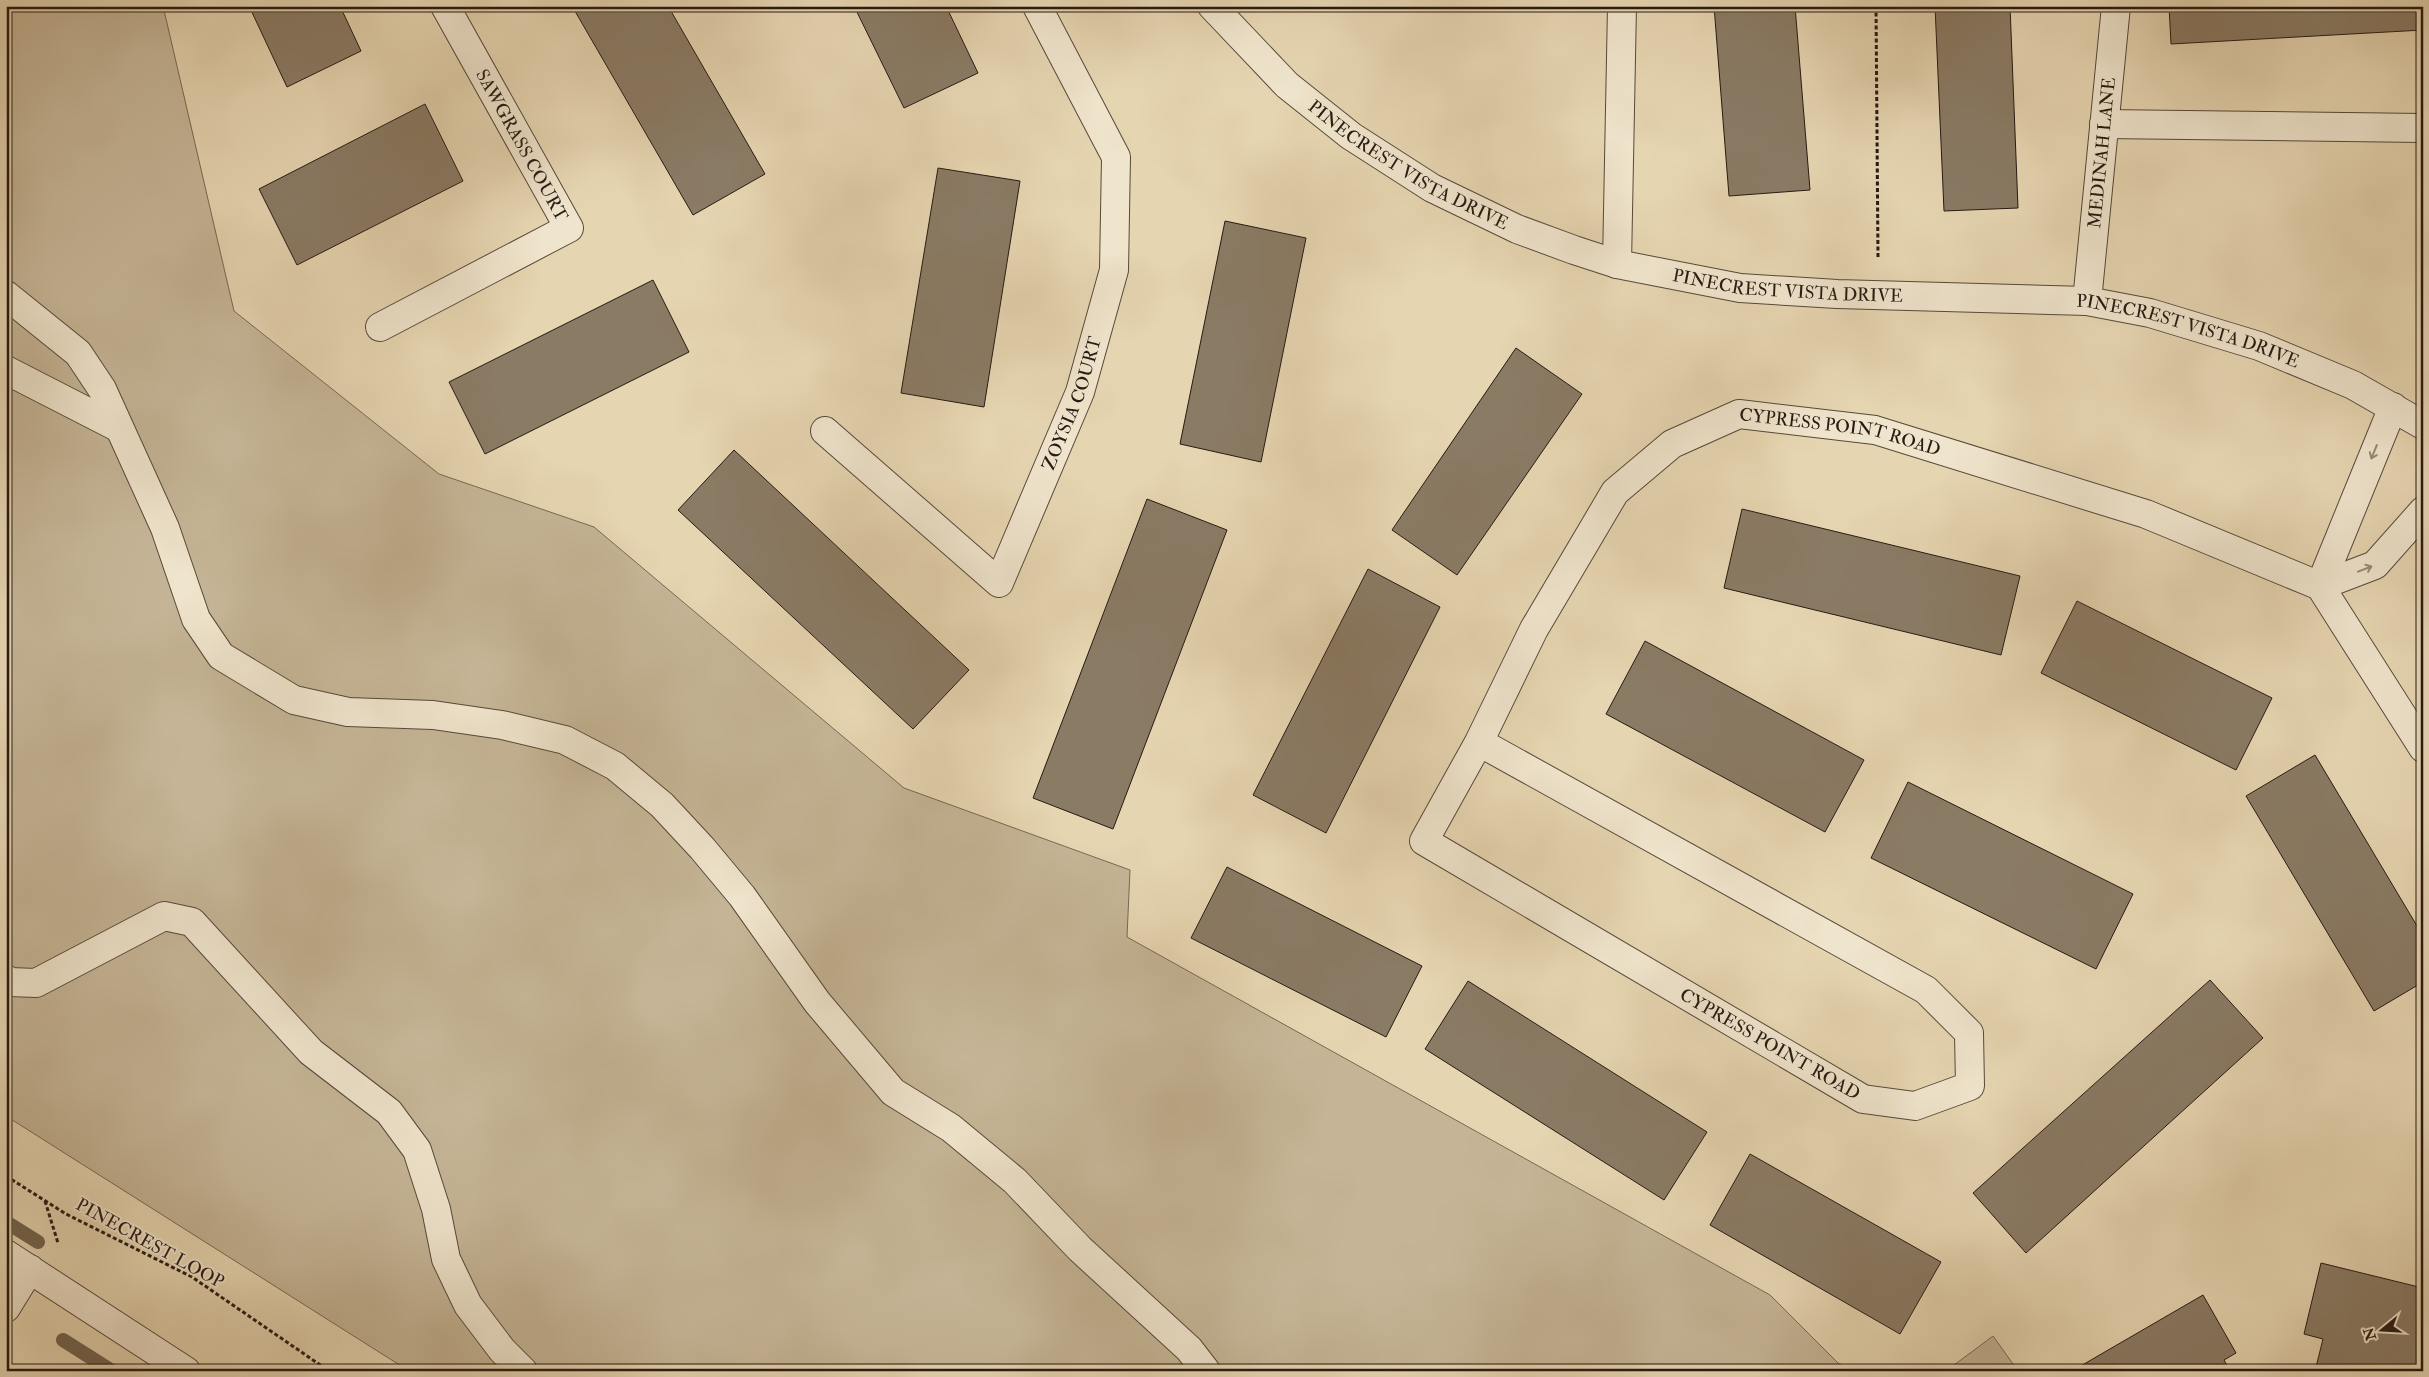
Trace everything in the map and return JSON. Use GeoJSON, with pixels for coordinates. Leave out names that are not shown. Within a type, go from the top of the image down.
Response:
{"type":"FeatureCollection","features":[{"type":"Feature","properties":{"kind":"street","name":"SAWGRASS COURT"},"geometry":{"type":"LineString","coordinates":[[380,327],[569,228],[445,6]]}},
{"type":"Feature","properties":{"kind":"street","name":"ZOYSIA COURT"},"geometry":{"type":"LineString","coordinates":[[825,431],[999,583],[1080,392],[1114,270],[1116,157],[1036,6]]}},
{"type":"Feature","properties":{"kind":"street","name":"PINECREST VISTA DRIVE"},"geometry":{"type":"LineString","coordinates":[[1212,6],[1287,84],[1367,147],[1432,188],[1517,229],[1617,264],[1740,288],[1878,295],[2087,301],[2150,313],[2259,346],[2353,385],[2423,424]]}},
{"type":"Feature","properties":{"kind":"street"},"geometry":{"type":"LineString","coordinates":[[1617,264],[1622,6]]}},
{"type":"Feature","properties":{"kind":"street","name":"MEDINAH LANE"},"geometry":{"type":"LineString","coordinates":[[2087,301],[2116,6]]}},
{"type":"Feature","properties":{"kind":"street"},"geometry":{"type":"LineString","coordinates":[[2104,124],[2423,128]]}},
{"type":"Feature","properties":{"kind":"street"},"geometry":{"type":"LineString","coordinates":[[6,295],[78,353],[102,389],[165,528],[196,618],[221,656],[294,700],[348,712],[434,715],[502,725],[565,740],[614,766],[662,805],[702,848],[742,896],[817,1002],[894,1092],[951,1128],[1015,1180],[1080,1249],[1189,1349],[1206,1371]]}},
{"type":"Feature","properties":{"kind":"street"},"geometry":{"type":"LineString","coordinates":[[6,370],[119,428]]}},
{"type":"Feature","properties":{"kind":"street"},"geometry":{"type":"LineString","coordinates":[[2320,586],[2393,407]]}},
{"type":"Feature","properties":{"kind":"street","name":"CYPRESS POINT ROAD"},"geometry":{"type":"LineString","coordinates":[[1479,742],[1926,990],[1969,1033],[1970,1086],[1915,1106],[1863,1099],[1424,841],[1479,742],[1534,629],[1615,492],[1672,444],[1739,414],[1876,430],[2146,514],[2320,586]]}},
{"type":"Feature","properties":{"kind":"street"},"geometry":{"type":"LineString","coordinates":[[2320,586],[2375,565],[2423,511]]}},
{"type":"Feature","properties":{"kind":"street"},"geometry":{"type":"LineString","coordinates":[[2320,586],[2423,748]]}},
{"type":"Feature","properties":{"kind":"street"},"geometry":{"type":"LineString","coordinates":[[6,979],[10,982],[36,984],[164,916],[192,922],[312,1052],[389,1112],[416,1150],[436,1209],[446,1259],[468,1305],[502,1350],[523,1371]]}},
{"type":"Feature","properties":{"kind":"street"},"geometry":{"type":"LineString","coordinates":[[6,1254],[186,1371]]}},
{"type":"Feature","properties":{"kind":"street"},"geometry":{"type":"LineString","coordinates":[[6,1308],[30,1269]]}},
{"type":"Feature","properties":{"kind":"path"},"geometry":{"type":"LineString","coordinates":[[1876,6],[1878,295]]}},
{"type":"Feature","properties":{"kind":"path","name":"PINECREST LOOP"},"geometry":{"type":"LineString","coordinates":[[6,1176],[66,1214],[192,1277],[328,1371]]}},
{"type":"Feature","properties":{"kind":"shaded area"},"geometry":{"type":"Polygon","coordinates":[[[6,6],[163,6],[234,311],[439,474],[594,527],[904,788],[1130,870],[1127,937],[1770,1295],[1838,1363],[1852,1371],[409,1371],[6,1116],[6,6]]]}},
{"type":"Feature","properties":{"kind":"shaded area"},"geometry":{"type":"Polygon","coordinates":[[[1993,1336],[2018,1371],[1946,1371],[1993,1336]]]}},
{"type":"Feature","properties":{"kind":"building"},"geometry":{"type":"Polygon","coordinates":[[[249,6],[340,6],[361,51],[287,87],[249,6]]]}},
{"type":"Feature","properties":{"kind":"building"},"geometry":{"type":"Polygon","coordinates":[[[572,6],[668,6],[765,174],[693,215],[572,6]]]}},
{"type":"Feature","properties":{"kind":"building"},"geometry":{"type":"Polygon","coordinates":[[[854,6],[946,6],[978,73],[904,108],[854,6]]]}},
{"type":"Feature","properties":{"kind":"building"},"geometry":{"type":"Polygon","coordinates":[[[1714,6],[1795,6],[1810,190],[1729,196],[1714,6]]]}},
{"type":"Feature","properties":{"kind":"building"},"geometry":{"type":"Polygon","coordinates":[[[1935,6],[2010,6],[2018,208],[1944,211],[1935,6]]]}},
{"type":"Feature","properties":{"kind":"building"},"geometry":{"type":"Polygon","coordinates":[[[2169,6],[2423,6],[2423,30],[2171,44],[2169,6]]]}},
{"type":"Feature","properties":{"kind":"building"},"geometry":{"type":"Polygon","coordinates":[[[425,104],[463,181],[297,265],[259,189],[425,104]]]}},
{"type":"Feature","properties":{"kind":"building"},"geometry":{"type":"Polygon","coordinates":[[[938,168],[1020,181],[984,407],[901,393],[938,168]]]}},
{"type":"Feature","properties":{"kind":"building"},"geometry":{"type":"Polygon","coordinates":[[[1225,221],[1306,238],[1261,462],[1180,444],[1225,221]]]}},
{"type":"Feature","properties":{"kind":"building"},"geometry":{"type":"Polygon","coordinates":[[[653,280],[689,352],[485,454],[449,382],[653,280]]]}},
{"type":"Feature","properties":{"kind":"building"},"geometry":{"type":"Polygon","coordinates":[[[1516,348],[1582,394],[1457,575],[1392,530],[1516,348]]]}},
{"type":"Feature","properties":{"kind":"building"},"geometry":{"type":"Polygon","coordinates":[[[734,450],[969,670],[913,729],[678,510],[734,450]]]}},
{"type":"Feature","properties":{"kind":"building"},"geometry":{"type":"Polygon","coordinates":[[[1147,499],[1227,530],[1113,829],[1033,798],[1147,499]]]}},
{"type":"Feature","properties":{"kind":"building"},"geometry":{"type":"Polygon","coordinates":[[[1742,509],[2020,576],[2001,655],[1724,588],[1742,509]]]}},
{"type":"Feature","properties":{"kind":"building"},"geometry":{"type":"Polygon","coordinates":[[[1368,569],[1440,607],[1326,833],[1253,795],[1368,569]]]}},
{"type":"Feature","properties":{"kind":"building"},"geometry":{"type":"Polygon","coordinates":[[[2077,601],[2272,698],[2236,770],[2041,673],[2077,601]]]}},
{"type":"Feature","properties":{"kind":"building"},"geometry":{"type":"Polygon","coordinates":[[[1645,641],[1864,760],[1825,832],[1606,714],[1645,641]]]}},
{"type":"Feature","properties":{"kind":"building"},"geometry":{"type":"Polygon","coordinates":[[[2315,755],[2423,936],[2423,982],[2374,1011],[2246,796],[2315,755]]]}},
{"type":"Feature","properties":{"kind":"building"},"geometry":{"type":"Polygon","coordinates":[[[1908,782],[2133,894],[2096,969],[1871,858],[1908,782]]]}},
{"type":"Feature","properties":{"kind":"building"},"geometry":{"type":"Polygon","coordinates":[[[1227,867],[1422,966],[1386,1037],[1191,938],[1227,867]]]}},
{"type":"Feature","properties":{"kind":"building"},"geometry":{"type":"Polygon","coordinates":[[[2210,980],[2263,1038],[2026,1253],[1973,1193],[2210,980]]]}},
{"type":"Feature","properties":{"kind":"building"},"geometry":{"type":"Polygon","coordinates":[[[1468,981],[1707,1132],[1664,1200],[1425,1049],[1468,981]]]}},
{"type":"Feature","properties":{"kind":"building"},"geometry":{"type":"Polygon","coordinates":[[[1750,1154],[1941,1262],[1900,1334],[1710,1225],[1750,1154]]]}},
{"type":"Feature","properties":{"kind":"building"},"geometry":{"type":"Polygon","coordinates":[[[2321,1263],[2423,1288],[2423,1371],[2315,1371],[2323,1339],[2304,1334],[2321,1263]]]}},
{"type":"Feature","properties":{"kind":"building"},"geometry":{"type":"Polygon","coordinates":[[[2203,1295],[2236,1353],[2224,1360],[2230,1371],[2072,1371],[2203,1295]]]}},
{"type":"Feature","properties":{"kind":"waterway"},"geometry":{"type":"LineString","coordinates":[[6,1222],[38,1242]]}},
{"type":"Feature","properties":{"kind":"waterway"},"geometry":{"type":"LineString","coordinates":[[63,1340],[112,1371]]}}]}
